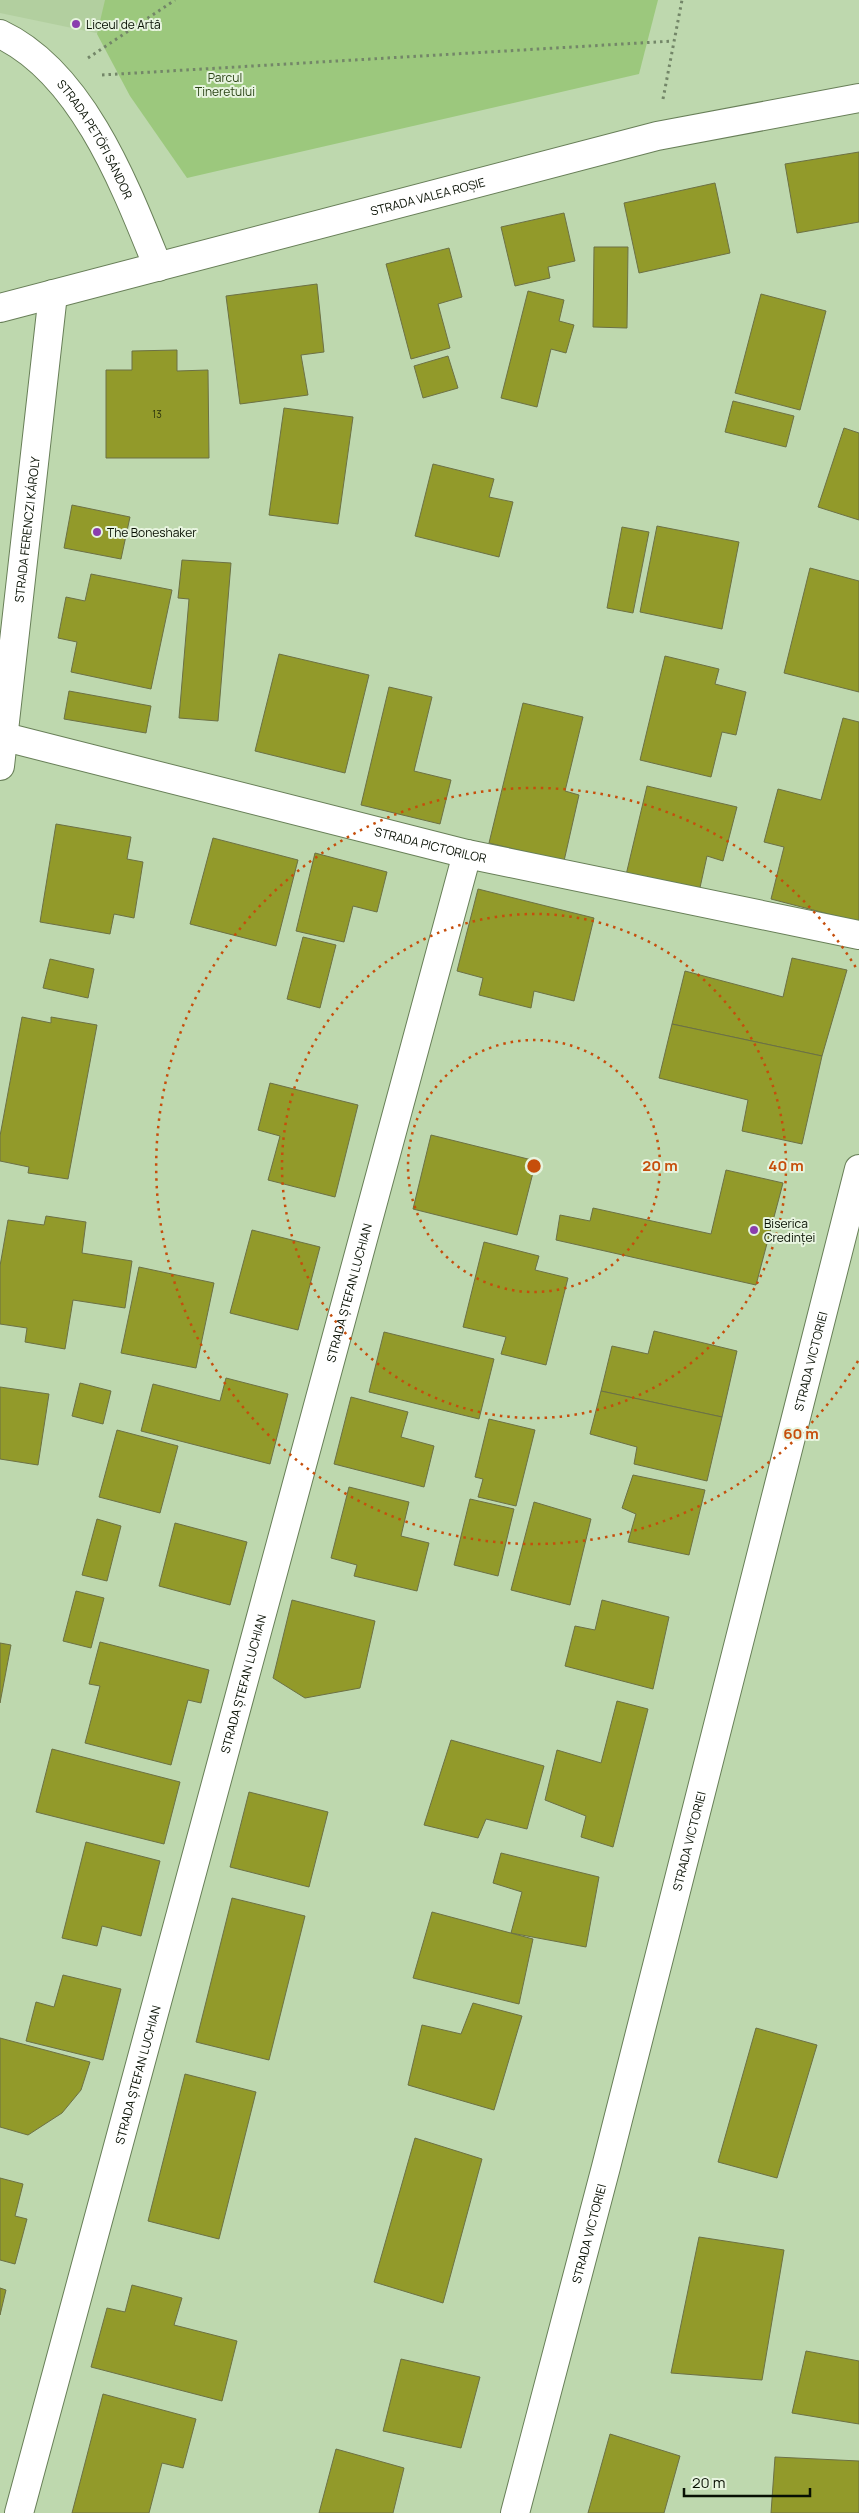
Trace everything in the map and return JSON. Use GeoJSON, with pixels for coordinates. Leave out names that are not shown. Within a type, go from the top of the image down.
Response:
{"type":"FeatureCollection","features":[{"type":"Feature","properties":{"kind":"street","name":"STRADA PETŐFI SÁNDOR"},"geometry":{"type":"LineString","coordinates":[[0,34],[13,40],[59,78],[121,178],[158,268]]}},
{"type":"Feature","properties":{"kind":"street","name":"STRADA VALEA ROȘIE"},"geometry":{"type":"LineString","coordinates":[[0,308],[656,136],[859,98]]}},
{"type":"Feature","properties":{"kind":"street","name":"STRADA FERENCZI KÁROLY"},"geometry":{"type":"LineString","coordinates":[[0,766],[5,737],[53,294]]}},
{"type":"Feature","properties":{"kind":"street","name":"STRADA PICTORILOR"},"geometry":{"type":"LineString","coordinates":[[5,737],[467,854],[859,935]]}},
{"type":"Feature","properties":{"kind":"street","name":"STRADA ȘTEFAN LUCHIAN"},"geometry":{"type":"LineString","coordinates":[[19,2513],[467,854]]}},
{"type":"Feature","properties":{"kind":"street","name":"STRADA VICTORIEI"},"geometry":{"type":"LineString","coordinates":[[515,2513],[611,2147],[859,1168]]}},
{"type":"Feature","properties":{"kind":"path"},"geometry":{"type":"LineString","coordinates":[[59,78],[175,0]]}},
{"type":"Feature","properties":{"kind":"path"},"geometry":{"type":"LineString","coordinates":[[656,136],[682,0]]}},
{"type":"Feature","properties":{"kind":"path"},"geometry":{"type":"LineString","coordinates":[[59,78],[673,41]]}},
{"type":"Feature","properties":{"kind":"shaded area","name":"Liceul de Artă"},"geometry":{"type":"Polygon","coordinates":[[[0,0],[109,0],[101,34],[0,13],[0,0]]]}},
{"type":"Feature","properties":{"kind":"green space","name":"Parcul Tineretului"},"geometry":{"type":"Polygon","coordinates":[[[105,0],[658,0],[639,74],[187,178],[130,96],[97,34],[105,0]]]}},
{"type":"Feature","properties":{"kind":"building"},"geometry":{"type":"Polygon","coordinates":[[[859,152],[859,222],[797,233],[785,164],[859,152]]]}},
{"type":"Feature","properties":{"kind":"building"},"geometry":{"type":"Polygon","coordinates":[[[715,183],[730,253],[639,273],[624,203],[715,183]]]}},
{"type":"Feature","properties":{"kind":"building"},"geometry":{"type":"Polygon","coordinates":[[[564,213],[575,261],[548,267],[550,278],[515,286],[501,227],[564,213]]]}},
{"type":"Feature","properties":{"kind":"building"},"geometry":{"type":"Polygon","coordinates":[[[594,247],[628,247],[627,328],[593,327],[594,247]]]}},
{"type":"Feature","properties":{"kind":"building"},"geometry":{"type":"Polygon","coordinates":[[[449,248],[462,297],[438,304],[450,348],[411,359],[386,264],[449,248]]]}},
{"type":"Feature","properties":{"kind":"building"},"geometry":{"type":"Polygon","coordinates":[[[317,284],[324,352],[301,355],[308,395],[240,404],[226,296],[317,284]]]}},
{"type":"Feature","properties":{"kind":"building"},"geometry":{"type":"Polygon","coordinates":[[[528,291],[564,300],[559,321],[574,325],[566,353],[551,349],[537,407],[501,398],[528,291]]]}},
{"type":"Feature","properties":{"kind":"building"},"geometry":{"type":"Polygon","coordinates":[[[761,294],[826,311],[800,410],[735,393],[761,294]]]}},
{"type":"Feature","properties":{"kind":"building"},"geometry":{"type":"Polygon","coordinates":[[[177,350],[177,371],[208,370],[209,458],[106,458],[106,370],[132,370],[132,351],[177,350]]]}},
{"type":"Feature","properties":{"kind":"building"},"geometry":{"type":"Polygon","coordinates":[[[448,356],[458,388],[423,398],[414,366],[448,356]]]}},
{"type":"Feature","properties":{"kind":"building"},"geometry":{"type":"Polygon","coordinates":[[[733,401],[794,416],[786,447],[725,432],[733,401]]]}},
{"type":"Feature","properties":{"kind":"building"},"geometry":{"type":"Polygon","coordinates":[[[284,408],[353,417],[338,524],[269,515],[284,408]]]}},
{"type":"Feature","properties":{"kind":"building"},"geometry":{"type":"Polygon","coordinates":[[[844,428],[859,433],[859,520],[818,507],[844,428]]]}},
{"type":"Feature","properties":{"kind":"building"},"geometry":{"type":"Polygon","coordinates":[[[433,464],[494,479],[489,497],[513,502],[499,557],[415,536],[433,464]]]}},
{"type":"Feature","properties":{"kind":"building","name":"The Boneshaker"},"geometry":{"type":"Polygon","coordinates":[[[72,505],[130,517],[121,559],[64,548],[72,505]]]}},
{"type":"Feature","properties":{"kind":"building"},"geometry":{"type":"Polygon","coordinates":[[[657,526],[739,542],[722,629],[640,612],[657,526]]]}},
{"type":"Feature","properties":{"kind":"building"},"geometry":{"type":"Polygon","coordinates":[[[622,527],[649,532],[633,613],[607,608],[622,527]]]}},
{"type":"Feature","properties":{"kind":"building"},"geometry":{"type":"Polygon","coordinates":[[[182,560],[231,563],[218,721],[179,718],[189,599],[178,598],[182,560]]]}},
{"type":"Feature","properties":{"kind":"building"},"geometry":{"type":"Polygon","coordinates":[[[810,568],[859,581],[859,692],[784,673],[810,568]]]}},
{"type":"Feature","properties":{"kind":"building"},"geometry":{"type":"Polygon","coordinates":[[[91,574],[172,590],[151,689],[71,672],[77,642],[58,638],[66,597],[85,601],[91,574]]]}},
{"type":"Feature","properties":{"kind":"building"},"geometry":{"type":"Polygon","coordinates":[[[279,654],[369,675],[345,773],[255,751],[279,654]]]}},
{"type":"Feature","properties":{"kind":"building"},"geometry":{"type":"Polygon","coordinates":[[[665,656],[719,669],[715,684],[746,692],[736,735],[722,732],[711,777],[640,760],[665,656]]]}},
{"type":"Feature","properties":{"kind":"building"},"geometry":{"type":"Polygon","coordinates":[[[389,687],[432,697],[414,771],[451,780],[440,824],[361,805],[389,687]]]}},
{"type":"Feature","properties":{"kind":"building"},"geometry":{"type":"Polygon","coordinates":[[[69,691],[151,706],[146,733],[64,719],[69,691]]]}},
{"type":"Feature","properties":{"kind":"building"},"geometry":{"type":"Polygon","coordinates":[[[523,703],[583,717],[565,791],[579,795],[564,861],[489,843],[523,703]]]}},
{"type":"Feature","properties":{"kind":"building"},"geometry":{"type":"Polygon","coordinates":[[[843,718],[859,722],[859,922],[771,899],[784,847],[764,842],[778,789],[821,800],[843,718]]]}},
{"type":"Feature","properties":{"kind":"building"},"geometry":{"type":"Polygon","coordinates":[[[647,786],[737,807],[723,861],[707,856],[699,892],[626,875],[647,786]]]}},
{"type":"Feature","properties":{"kind":"building"},"geometry":{"type":"Polygon","coordinates":[[[56,824],[131,837],[127,859],[143,862],[134,918],[114,914],[110,934],[40,922],[56,824]]]}},
{"type":"Feature","properties":{"kind":"building"},"geometry":{"type":"Polygon","coordinates":[[[213,838],[298,860],[276,946],[190,924],[213,838]]]}},
{"type":"Feature","properties":{"kind":"building"},"geometry":{"type":"Polygon","coordinates":[[[315,853],[387,872],[377,912],[353,906],[344,942],[296,931],[315,853]]]}},
{"type":"Feature","properties":{"kind":"building"},"geometry":{"type":"Polygon","coordinates":[[[478,889],[594,918],[574,1001],[534,991],[531,1008],[479,995],[483,978],[457,971],[478,889]]]}},
{"type":"Feature","properties":{"kind":"building"},"geometry":{"type":"Polygon","coordinates":[[[303,937],[336,945],[320,1008],[287,999],[303,937]]]}},
{"type":"Feature","properties":{"kind":"building"},"geometry":{"type":"Polygon","coordinates":[[[792,958],[847,970],[822,1056],[672,1024],[685,971],[783,997],[792,958]]]}},
{"type":"Feature","properties":{"kind":"building"},"geometry":{"type":"Polygon","coordinates":[[[50,959],[94,969],[88,998],[43,988],[50,959]]]}},
{"type":"Feature","properties":{"kind":"building"},"geometry":{"type":"Polygon","coordinates":[[[22,1017],[51,1023],[51,1017],[97,1025],[68,1179],[28,1173],[29,1167],[0,1161],[0,1136],[22,1017]]]}},
{"type":"Feature","properties":{"kind":"building"},"geometry":{"type":"Polygon","coordinates":[[[672,1024],[822,1056],[802,1144],[742,1131],[748,1100],[659,1078],[672,1024]]]}},
{"type":"Feature","properties":{"kind":"building"},"geometry":{"type":"Polygon","coordinates":[[[270,1083],[358,1105],[335,1197],[268,1180],[280,1136],[258,1130],[270,1083]]]}},
{"type":"Feature","properties":{"kind":"building"},"geometry":{"type":"Polygon","coordinates":[[[431,1135],[536,1161],[517,1235],[413,1209],[431,1135]]]}},
{"type":"Feature","properties":{"kind":"building"},"geometry":{"type":"Polygon","coordinates":[[[726,1170],[783,1183],[756,1285],[556,1240],[560,1215],[590,1221],[593,1208],[711,1234],[726,1170]]]}},
{"type":"Feature","properties":{"kind":"building"},"geometry":{"type":"Polygon","coordinates":[[[46,1216],[86,1222],[82,1253],[132,1261],[125,1308],[73,1300],[65,1349],[25,1342],[27,1328],[0,1324],[0,1266],[8,1220],[44,1225],[46,1216]]]}},
{"type":"Feature","properties":{"kind":"building"},"geometry":{"type":"Polygon","coordinates":[[[252,1230],[320,1247],[298,1330],[230,1313],[252,1230]]]}},
{"type":"Feature","properties":{"kind":"building"},"geometry":{"type":"Polygon","coordinates":[[[484,1242],[539,1256],[535,1270],[568,1278],[546,1365],[501,1354],[506,1337],[463,1327],[484,1242]]]}},
{"type":"Feature","properties":{"kind":"building"},"geometry":{"type":"Polygon","coordinates":[[[139,1267],[214,1283],[196,1368],[121,1353],[139,1267]]]}},
{"type":"Feature","properties":{"kind":"building"},"geometry":{"type":"Polygon","coordinates":[[[654,1331],[737,1351],[722,1417],[601,1391],[612,1346],[648,1354],[654,1331]]]}},
{"type":"Feature","properties":{"kind":"building"},"geometry":{"type":"Polygon","coordinates":[[[384,1332],[494,1359],[479,1419],[369,1392],[384,1332]]]}},
{"type":"Feature","properties":{"kind":"building"},"geometry":{"type":"Polygon","coordinates":[[[226,1378],[288,1394],[270,1464],[141,1431],[153,1384],[220,1401],[226,1378]]]}},
{"type":"Feature","properties":{"kind":"building"},"geometry":{"type":"Polygon","coordinates":[[[80,1383],[111,1391],[103,1424],[72,1416],[80,1383]]]}},
{"type":"Feature","properties":{"kind":"building"},"geometry":{"type":"Polygon","coordinates":[[[0,1387],[49,1394],[38,1465],[0,1459],[0,1387]]]}},
{"type":"Feature","properties":{"kind":"building"},"geometry":{"type":"Polygon","coordinates":[[[601,1391],[722,1417],[707,1481],[634,1464],[637,1447],[590,1434],[601,1391]]]}},
{"type":"Feature","properties":{"kind":"building"},"geometry":{"type":"Polygon","coordinates":[[[351,1397],[408,1412],[401,1437],[434,1446],[424,1487],[334,1464],[351,1397]]]}},
{"type":"Feature","properties":{"kind":"building"},"geometry":{"type":"Polygon","coordinates":[[[489,1419],[535,1430],[516,1506],[478,1497],[483,1479],[475,1477],[489,1419]]]}},
{"type":"Feature","properties":{"kind":"building"},"geometry":{"type":"Polygon","coordinates":[[[117,1430],[178,1446],[160,1513],[99,1497],[117,1430]]]}},
{"type":"Feature","properties":{"kind":"building"},"geometry":{"type":"Polygon","coordinates":[[[633,1475],[705,1490],[689,1555],[628,1542],[636,1514],[622,1508],[633,1475]]]}},
{"type":"Feature","properties":{"kind":"building"},"geometry":{"type":"Polygon","coordinates":[[[349,1487],[409,1502],[401,1536],[429,1543],[417,1591],[354,1576],[357,1565],[331,1558],[349,1487]]]}},
{"type":"Feature","properties":{"kind":"building"},"geometry":{"type":"Polygon","coordinates":[[[470,1499],[514,1509],[498,1576],[454,1565],[470,1499]]]}},
{"type":"Feature","properties":{"kind":"building"},"geometry":{"type":"Polygon","coordinates":[[[534,1502],[591,1519],[570,1605],[511,1590],[534,1502]]]}},
{"type":"Feature","properties":{"kind":"building"},"geometry":{"type":"Polygon","coordinates":[[[97,1519],[121,1526],[107,1581],[82,1575],[97,1519]]]}},
{"type":"Feature","properties":{"kind":"building"},"geometry":{"type":"Polygon","coordinates":[[[175,1523],[247,1542],[230,1605],[159,1586],[175,1523]]]}},
{"type":"Feature","properties":{"kind":"building"},"geometry":{"type":"Polygon","coordinates":[[[76,1591],[104,1598],[91,1648],[63,1641],[76,1591]]]}},
{"type":"Feature","properties":{"kind":"building"},"geometry":{"type":"Polygon","coordinates":[[[292,1600],[375,1621],[360,1688],[305,1698],[273,1678],[292,1600]]]}},
{"type":"Feature","properties":{"kind":"building"},"geometry":{"type":"Polygon","coordinates":[[[602,1600],[669,1617],[653,1689],[565,1666],[575,1626],[595,1630],[602,1600]]]}},
{"type":"Feature","properties":{"kind":"building"},"geometry":{"type":"Polygon","coordinates":[[[100,1642],[209,1670],[201,1703],[188,1700],[171,1765],[85,1743],[100,1686],[89,1684],[100,1642]]]}},
{"type":"Feature","properties":{"kind":"building"},"geometry":{"type":"Polygon","coordinates":[[[0,1643],[11,1645],[0,1703],[0,1643]]]}},
{"type":"Feature","properties":{"kind":"building"},"geometry":{"type":"Polygon","coordinates":[[[617,1701],[648,1709],[613,1847],[581,1837],[586,1816],[545,1800],[557,1750],[601,1763],[617,1701]]]}},
{"type":"Feature","properties":{"kind":"building"},"geometry":{"type":"Polygon","coordinates":[[[451,1740],[544,1766],[527,1829],[486,1819],[478,1838],[424,1825],[451,1740]]]}},
{"type":"Feature","properties":{"kind":"building"},"geometry":{"type":"Polygon","coordinates":[[[52,1749],[180,1782],[164,1844],[36,1812],[52,1749]]]}},
{"type":"Feature","properties":{"kind":"building"},"geometry":{"type":"Polygon","coordinates":[[[249,1792],[328,1812],[309,1887],[230,1867],[249,1792]]]}},
{"type":"Feature","properties":{"kind":"building"},"geometry":{"type":"Polygon","coordinates":[[[86,1842],[160,1861],[141,1936],[102,1926],[97,1946],[62,1938],[86,1842]]]}},
{"type":"Feature","properties":{"kind":"building"},"geometry":{"type":"Polygon","coordinates":[[[501,1853],[599,1877],[586,1947],[511,1933],[522,1892],[493,1883],[501,1853]]]}},
{"type":"Feature","properties":{"kind":"building"},"geometry":{"type":"Polygon","coordinates":[[[232,1898],[305,1916],[269,2060],[196,2042],[232,1898]]]}},
{"type":"Feature","properties":{"kind":"building"},"geometry":{"type":"Polygon","coordinates":[[[432,1912],[533,1939],[519,2004],[413,1978],[432,1912]]]}},
{"type":"Feature","properties":{"kind":"building"},"geometry":{"type":"Polygon","coordinates":[[[63,1975],[121,1989],[103,2060],[26,2041],[36,2002],[54,2007],[63,1975]]]}},
{"type":"Feature","properties":{"kind":"building"},"geometry":{"type":"Polygon","coordinates":[[[473,2003],[522,2016],[494,2110],[408,2085],[422,2025],[461,2034],[473,2003]]]}},
{"type":"Feature","properties":{"kind":"building"},"geometry":{"type":"Polygon","coordinates":[[[756,2028],[817,2045],[777,2178],[718,2162],[756,2028]]]}},
{"type":"Feature","properties":{"kind":"building"},"geometry":{"type":"Polygon","coordinates":[[[0,2038],[90,2062],[81,2090],[62,2113],[28,2135],[0,2127],[0,2038]]]}},
{"type":"Feature","properties":{"kind":"building"},"geometry":{"type":"Polygon","coordinates":[[[185,2074],[256,2092],[219,2239],[148,2221],[185,2074]]]}},
{"type":"Feature","properties":{"kind":"building"},"geometry":{"type":"Polygon","coordinates":[[[415,2138],[482,2159],[443,2303],[374,2282],[415,2138]]]}},
{"type":"Feature","properties":{"kind":"building"},"geometry":{"type":"Polygon","coordinates":[[[0,2178],[23,2184],[15,2216],[27,2219],[15,2264],[0,2260],[0,2178]]]}},
{"type":"Feature","properties":{"kind":"building"},"geometry":{"type":"Polygon","coordinates":[[[699,2237],[784,2250],[762,2380],[671,2373],[699,2237]]]}},
{"type":"Feature","properties":{"kind":"building"},"geometry":{"type":"Polygon","coordinates":[[[132,2285],[182,2298],[174,2325],[237,2341],[222,2401],[91,2367],[107,2308],[125,2312],[132,2285]]]}},
{"type":"Feature","properties":{"kind":"building"},"geometry":{"type":"Polygon","coordinates":[[[0,2288],[6,2290],[0,2315],[0,2288]]]}},
{"type":"Feature","properties":{"kind":"building"},"geometry":{"type":"Polygon","coordinates":[[[806,2351],[859,2361],[859,2424],[792,2413],[806,2351]]]}},
{"type":"Feature","properties":{"kind":"building"},"geometry":{"type":"Polygon","coordinates":[[[401,2359],[480,2377],[461,2448],[383,2431],[401,2359]]]}},
{"type":"Feature","properties":{"kind":"building"},"geometry":{"type":"Polygon","coordinates":[[[103,2394],[196,2419],[183,2468],[162,2463],[149,2513],[72,2513],[103,2394]]]}},
{"type":"Feature","properties":{"kind":"building"},"geometry":{"type":"Polygon","coordinates":[[[610,2434],[680,2456],[664,2513],[588,2513],[610,2434]]]}},
{"type":"Feature","properties":{"kind":"building"},"geometry":{"type":"Polygon","coordinates":[[[336,2449],[404,2468],[393,2513],[319,2513],[336,2449]]]}},
{"type":"Feature","properties":{"kind":"building"},"geometry":{"type":"Polygon","coordinates":[[[775,2457],[859,2461],[859,2513],[771,2513],[775,2457]]]}},
{"type":"Feature","properties":{"kind":"place","name":"Liceul de Artă"},"geometry":{"type":"Point","coordinates":[76,24]}},
{"type":"Feature","properties":{"kind":"place","name":"The Boneshaker"},"geometry":{"type":"Point","coordinates":[97,532]}},
{"type":"Feature","properties":{"kind":"place","name":"Biserica Credinței"},"geometry":{"type":"Point","coordinates":[754,1230]}}]}
